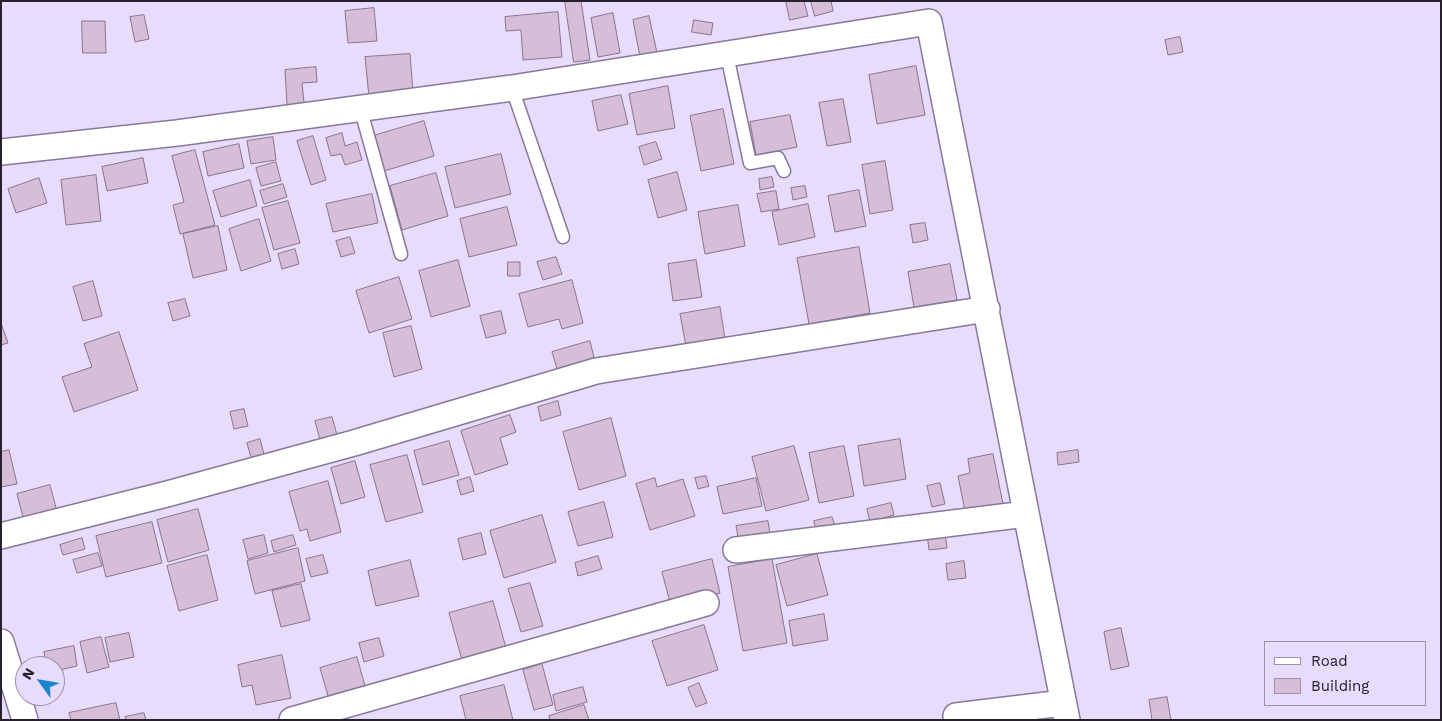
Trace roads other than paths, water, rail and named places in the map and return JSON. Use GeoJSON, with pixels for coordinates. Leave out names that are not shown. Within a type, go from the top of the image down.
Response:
{"type":"FeatureCollection","features":[{"type":"Feature","properties":{"kind":"street"},"geometry":{"type":"LineString","coordinates":[[1,152],[177,133],[512,88],[930,22],[1065,712],[956,716]]}},
{"type":"Feature","properties":{"kind":"street"},"geometry":{"type":"LineString","coordinates":[[1,536],[354,443],[596,371],[987,309]]}},
{"type":"Feature","properties":{"kind":"street"},"geometry":{"type":"LineString","coordinates":[[736,550],[1026,514]]}},
{"type":"Feature","properties":{"kind":"street"},"geometry":{"type":"LineString","coordinates":[[292,720],[706,603]]}},
{"type":"Feature","properties":{"kind":"street"},"geometry":{"type":"LineString","coordinates":[[1,642],[25,720]]}},
{"type":"Feature","properties":{"kind":"lane"},"geometry":{"type":"LineString","coordinates":[[727,55],[750,163],[778,158],[784,171]]}},
{"type":"Feature","properties":{"kind":"lane"},"geometry":{"type":"LineString","coordinates":[[512,88],[563,237]]}},
{"type":"Feature","properties":{"kind":"lane"},"geometry":{"type":"LineString","coordinates":[[360,108],[401,254]]}}]}
